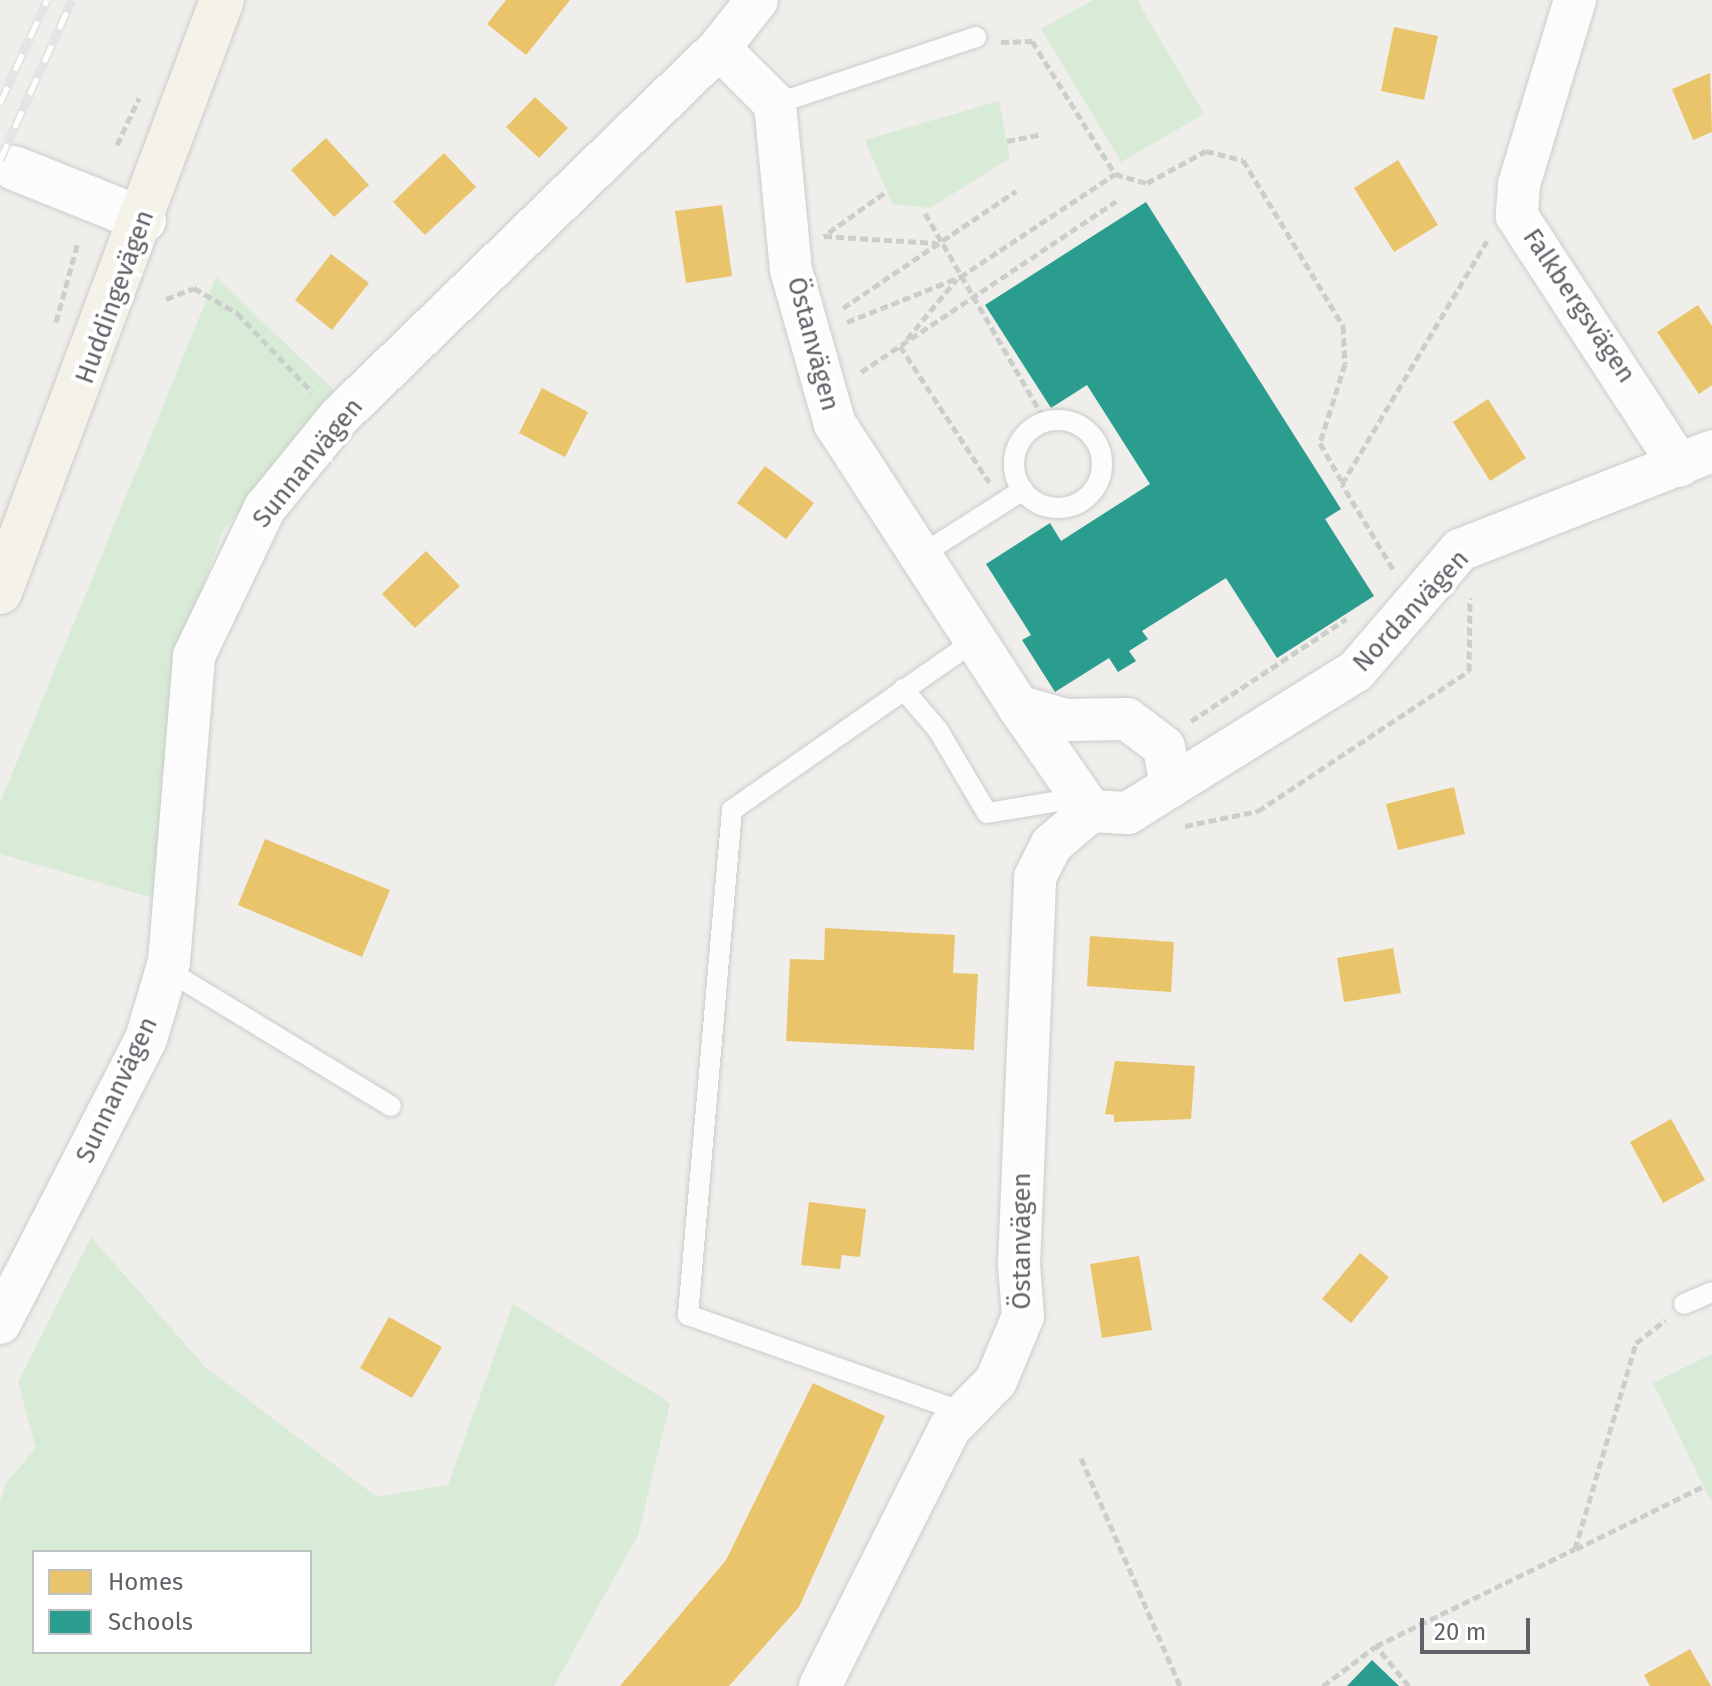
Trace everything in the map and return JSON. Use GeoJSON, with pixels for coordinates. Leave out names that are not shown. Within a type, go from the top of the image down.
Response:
{"type":"FeatureCollection","features":[{"type":"Feature","properties":{"kind":"main road","name":"Huddingevägen"},"geometry":{"type":"LineString","coordinates":[[0,592],[144,220],[222,0]]}},
{"type":"Feature","properties":{"kind":"street","name":"Sunnanvägen"},"geometry":{"type":"LineString","coordinates":[[0,1323],[124,1087],[167,970],[194,656],[265,508],[339,417],[719,48],[757,0]]}},
{"type":"Feature","properties":{"kind":"street","name":"Falkbergsvägen"},"geometry":{"type":"LineString","coordinates":[[1575,0],[1519,184],[1517,216],[1696,459]]}},
{"type":"Feature","properties":{"kind":"street"},"geometry":{"type":"LineString","coordinates":[[719,48],[775,104]]}},
{"type":"Feature","properties":{"kind":"street","name":"Östanvägen"},"geometry":{"type":"LineString","coordinates":[[775,104],[791,270],[821,332],[824,398],[1018,706],[1085,804],[1051,845],[1035,877],[1020,1232],[1023,1316],[996,1381],[949,1429],[820,1686]]}},
{"type":"Feature","properties":{"kind":"street"},"geometry":{"type":"LineString","coordinates":[[14,168],[144,220]]}},
{"type":"Feature","properties":{"kind":"street","name":"Nordanvägen"},"geometry":{"type":"LineString","coordinates":[[1161,778],[1356,671],[1460,550],[1696,459]]}},
{"type":"Feature","properties":{"kind":"street"},"geometry":{"type":"LineString","coordinates":[[1018,706],[1065,720],[1127,719],[1161,778],[1119,815],[1085,804]]}},
{"type":"Feature","properties":{"kind":"lane"},"geometry":{"type":"LineString","coordinates":[[775,104],[976,37]]}},
{"type":"Feature","properties":{"kind":"lane"},"geometry":{"type":"LineString","coordinates":[[1046,422],[1085,429],[1102,470],[1088,496],[1061,508],[1023,490],[1017,450],[1046,422]]}},
{"type":"Feature","properties":{"kind":"lane"},"geometry":{"type":"LineString","coordinates":[[921,555],[1023,490]]}},
{"type":"Feature","properties":{"kind":"lane"},"geometry":{"type":"LineString","coordinates":[[966,1413],[688,1315],[732,810],[977,639]]}},
{"type":"Feature","properties":{"kind":"lane"},"geometry":{"type":"LineString","coordinates":[[903,689],[938,730],[987,813],[1085,804]]}},
{"type":"Feature","properties":{"kind":"lane"},"geometry":{"type":"LineString","coordinates":[[167,970],[391,1106]]}},
{"type":"Feature","properties":{"kind":"lane"},"geometry":{"type":"LineString","coordinates":[[1684,1304],[1712,1292]]}},
{"type":"Feature","properties":{"kind":"path"},"geometry":{"type":"LineString","coordinates":[[1003,43],[1032,41],[1115,174],[1147,183],[1206,151],[1243,160],[1343,326],[1345,364],[1320,443],[1341,480]]}},
{"type":"Feature","properties":{"kind":"path"},"geometry":{"type":"LineString","coordinates":[[1007,141],[1042,134]]}},
{"type":"Feature","properties":{"kind":"path"},"geometry":{"type":"LineString","coordinates":[[821,332],[960,277],[1115,174]]}},
{"type":"Feature","properties":{"kind":"path"},"geometry":{"type":"LineString","coordinates":[[821,332],[832,315],[1016,191]]}},
{"type":"Feature","properties":{"kind":"path"},"geometry":{"type":"LineString","coordinates":[[884,193],[824,236],[937,243]]}},
{"type":"Feature","properties":{"kind":"path"},"geometry":{"type":"LineString","coordinates":[[824,398],[1116,201]]}},
{"type":"Feature","properties":{"kind":"path"},"geometry":{"type":"LineString","coordinates":[[925,213],[937,243],[1046,422]]}},
{"type":"Feature","properties":{"kind":"path"},"geometry":{"type":"LineString","coordinates":[[1402,583],[1342,484],[1494,229],[1517,216]]}},
{"type":"Feature","properties":{"kind":"path"},"geometry":{"type":"LineString","coordinates":[[900,346],[960,277]]}},
{"type":"Feature","properties":{"kind":"path"},"geometry":{"type":"LineString","coordinates":[[166,299],[194,288],[237,313],[339,417]]}},
{"type":"Feature","properties":{"kind":"path"},"geometry":{"type":"LineString","coordinates":[[900,346],[1002,503]]}},
{"type":"Feature","properties":{"kind":"path"},"geometry":{"type":"LineString","coordinates":[[1350,617],[1194,719],[1161,778],[1183,826],[1258,811],[1469,671],[1472,632],[1460,550]]}},
{"type":"Feature","properties":{"kind":"path"},"geometry":{"type":"LineString","coordinates":[[1575,1549],[1636,1343],[1684,1304]]}},
{"type":"Feature","properties":{"kind":"path"},"geometry":{"type":"LineString","coordinates":[[1081,1458],[1180,1686]]}},
{"type":"Feature","properties":{"kind":"path"},"geometry":{"type":"LineString","coordinates":[[1323,1686],[1376,1646],[1704,1486]]}},
{"type":"Feature","properties":{"kind":"path"},"geometry":{"type":"LineString","coordinates":[[1376,1646],[1409,1686]]}},
{"type":"Feature","properties":{"kind":"green space"},"geometry":{"type":"Polygon","coordinates":[[[1093,0],[1137,0],[1204,114],[1121,162],[1041,29],[1093,0]]]}},
{"type":"Feature","properties":{"kind":"green space"},"geometry":{"type":"Polygon","coordinates":[[[999,101],[1010,158],[930,208],[892,204],[865,140],[999,101]]]}},
{"type":"Feature","properties":{"kind":"green space"},"geometry":{"type":"Polygon","coordinates":[[[216,277],[338,394],[222,532],[176,663],[153,898],[0,854],[0,803],[216,277]]]}},
{"type":"Feature","properties":{"kind":"green space"},"geometry":{"type":"Polygon","coordinates":[[[91,1237],[206,1368],[377,1497],[448,1485],[513,1304],[670,1403],[638,1535],[554,1686],[0,1686],[0,1502],[6,1483],[36,1448],[18,1382],[91,1237]]]}},
{"type":"Feature","properties":{"kind":"green space"},"geometry":{"type":"Polygon","coordinates":[[[1712,1354],[1712,1500],[1711,1501],[1653,1383],[1712,1354]]]}},
{"type":"Feature","properties":{"kind":"building: Homes"},"geometry":{"type":"Polygon","coordinates":[[[506,0],[570,0],[526,55],[487,24],[506,0]]]}},
{"type":"Feature","properties":{"kind":"building: Homes"},"geometry":{"type":"Polygon","coordinates":[[[1394,27],[1438,36],[1424,100],[1381,91],[1394,27]]]}},
{"type":"Feature","properties":{"kind":"building: Homes"},"geometry":{"type":"Polygon","coordinates":[[[1710,73],[1712,132],[1693,140],[1672,89],[1710,73]]]}},
{"type":"Feature","properties":{"kind":"building: Homes"},"geometry":{"type":"Polygon","coordinates":[[[535,97],[568,128],[539,158],[506,127],[535,97]]]}},
{"type":"Feature","properties":{"kind":"building: Homes"},"geometry":{"type":"Polygon","coordinates":[[[326,138],[369,185],[334,217],[291,170],[326,138]]]}},
{"type":"Feature","properties":{"kind":"building: Homes"},"geometry":{"type":"Polygon","coordinates":[[[444,153],[476,187],[425,235],[393,202],[444,153]]]}},
{"type":"Feature","properties":{"kind":"building: Homes"},"geometry":{"type":"Polygon","coordinates":[[[1398,160],[1438,225],[1394,252],[1354,188],[1398,160]]]}},
{"type":"Feature","properties":{"kind":"building: Homes"},"geometry":{"type":"Polygon","coordinates":[[[722,205],[732,276],[686,283],[675,211],[722,205]]]}},
{"type":"Feature","properties":{"kind":"building: Homes"},"geometry":{"type":"Polygon","coordinates":[[[331,254],[369,283],[332,330],[295,300],[331,254]]]}},
{"type":"Feature","properties":{"kind":"building: Homes"},"geometry":{"type":"Polygon","coordinates":[[[1698,305],[1712,326],[1712,385],[1699,394],[1657,332],[1698,305]]]}},
{"type":"Feature","properties":{"kind":"building: Homes"},"geometry":{"type":"Polygon","coordinates":[[[542,388],[588,412],[565,457],[519,433],[542,388]]]}},
{"type":"Feature","properties":{"kind":"building: Homes"},"geometry":{"type":"Polygon","coordinates":[[[1488,399],[1526,458],[1490,481],[1453,422],[1488,399]]]}},
{"type":"Feature","properties":{"kind":"building: Homes"},"geometry":{"type":"Polygon","coordinates":[[[765,466],[814,503],[786,539],[737,503],[765,466]]]}},
{"type":"Feature","properties":{"kind":"building: Homes"},"geometry":{"type":"Polygon","coordinates":[[[426,551],[460,586],[415,628],[382,594],[426,551]]]}},
{"type":"Feature","properties":{"kind":"building: Homes"},"geometry":{"type":"Polygon","coordinates":[[[1454,787],[1465,834],[1398,850],[1386,804],[1454,787]]]}},
{"type":"Feature","properties":{"kind":"building: Homes"},"geometry":{"type":"Polygon","coordinates":[[[265,839],[390,890],[362,957],[238,905],[265,839]]]}},
{"type":"Feature","properties":{"kind":"building: Homes"},"geometry":{"type":"Polygon","coordinates":[[[825,928],[955,935],[953,973],[978,974],[974,1050],[786,1041],[790,959],[824,960],[825,928]]]}},
{"type":"Feature","properties":{"kind":"building: Homes"},"geometry":{"type":"Polygon","coordinates":[[[1090,936],[1174,942],[1171,992],[1087,986],[1090,936]]]}},
{"type":"Feature","properties":{"kind":"building: Homes"},"geometry":{"type":"Polygon","coordinates":[[[1393,948],[1401,993],[1344,1002],[1337,958],[1393,948]]]}},
{"type":"Feature","properties":{"kind":"building: Homes"},"geometry":{"type":"Polygon","coordinates":[[[1115,1061],[1195,1066],[1191,1119],[1114,1122],[1114,1115],[1105,1114],[1115,1061]]]}},
{"type":"Feature","properties":{"kind":"building: Homes"},"geometry":{"type":"Polygon","coordinates":[[[1671,1119],[1705,1180],[1663,1203],[1630,1142],[1671,1119]]]}},
{"type":"Feature","properties":{"kind":"building: Homes"},"geometry":{"type":"Polygon","coordinates":[[[809,1202],[866,1209],[860,1257],[842,1255],[840,1269],[801,1265],[809,1202]]]}},
{"type":"Feature","properties":{"kind":"building: Homes"},"geometry":{"type":"Polygon","coordinates":[[[1360,1253],[1389,1277],[1351,1323],[1322,1299],[1360,1253]]]}},
{"type":"Feature","properties":{"kind":"building: Homes"},"geometry":{"type":"Polygon","coordinates":[[[1139,1256],[1152,1330],[1102,1338],[1090,1264],[1139,1256]]]}},
{"type":"Feature","properties":{"kind":"building: Homes"},"geometry":{"type":"Polygon","coordinates":[[[389,1317],[442,1347],[412,1398],[360,1368],[389,1317]]]}},
{"type":"Feature","properties":{"kind":"building: Homes"},"geometry":{"type":"Polygon","coordinates":[[[813,1383],[885,1416],[799,1607],[729,1686],[620,1686],[726,1560],[813,1383]]]}},
{"type":"Feature","properties":{"kind":"building: Homes"},"geometry":{"type":"Polygon","coordinates":[[[1690,1649],[1711,1686],[1650,1686],[1644,1675],[1690,1649]]]}},
{"type":"Feature","properties":{"kind":"building: Schools"},"geometry":{"type":"Polygon","coordinates":[[[1146,202],[1341,509],[1325,519],[1374,596],[1277,658],[1226,578],[1142,631],[1148,639],[1129,651],[1136,661],[1118,672],[1109,658],[1055,692],[1022,640],[1031,635],[986,564],[1050,523],[1061,541],[1150,484],[1087,385],[1051,408],[985,305],[1146,202]]]}},
{"type":"Feature","properties":{"kind":"building: Schools"},"geometry":{"type":"Polygon","coordinates":[[[1372,1660],[1399,1686],[1347,1686],[1372,1660]]]}},
{"type":"Feature","properties":{"kind":"railway"},"geometry":{"type":"LineString","coordinates":[[0,103],[47,0]]}},
{"type":"Feature","properties":{"kind":"railway"},"geometry":{"type":"LineString","coordinates":[[0,160],[72,0]]}}]}
